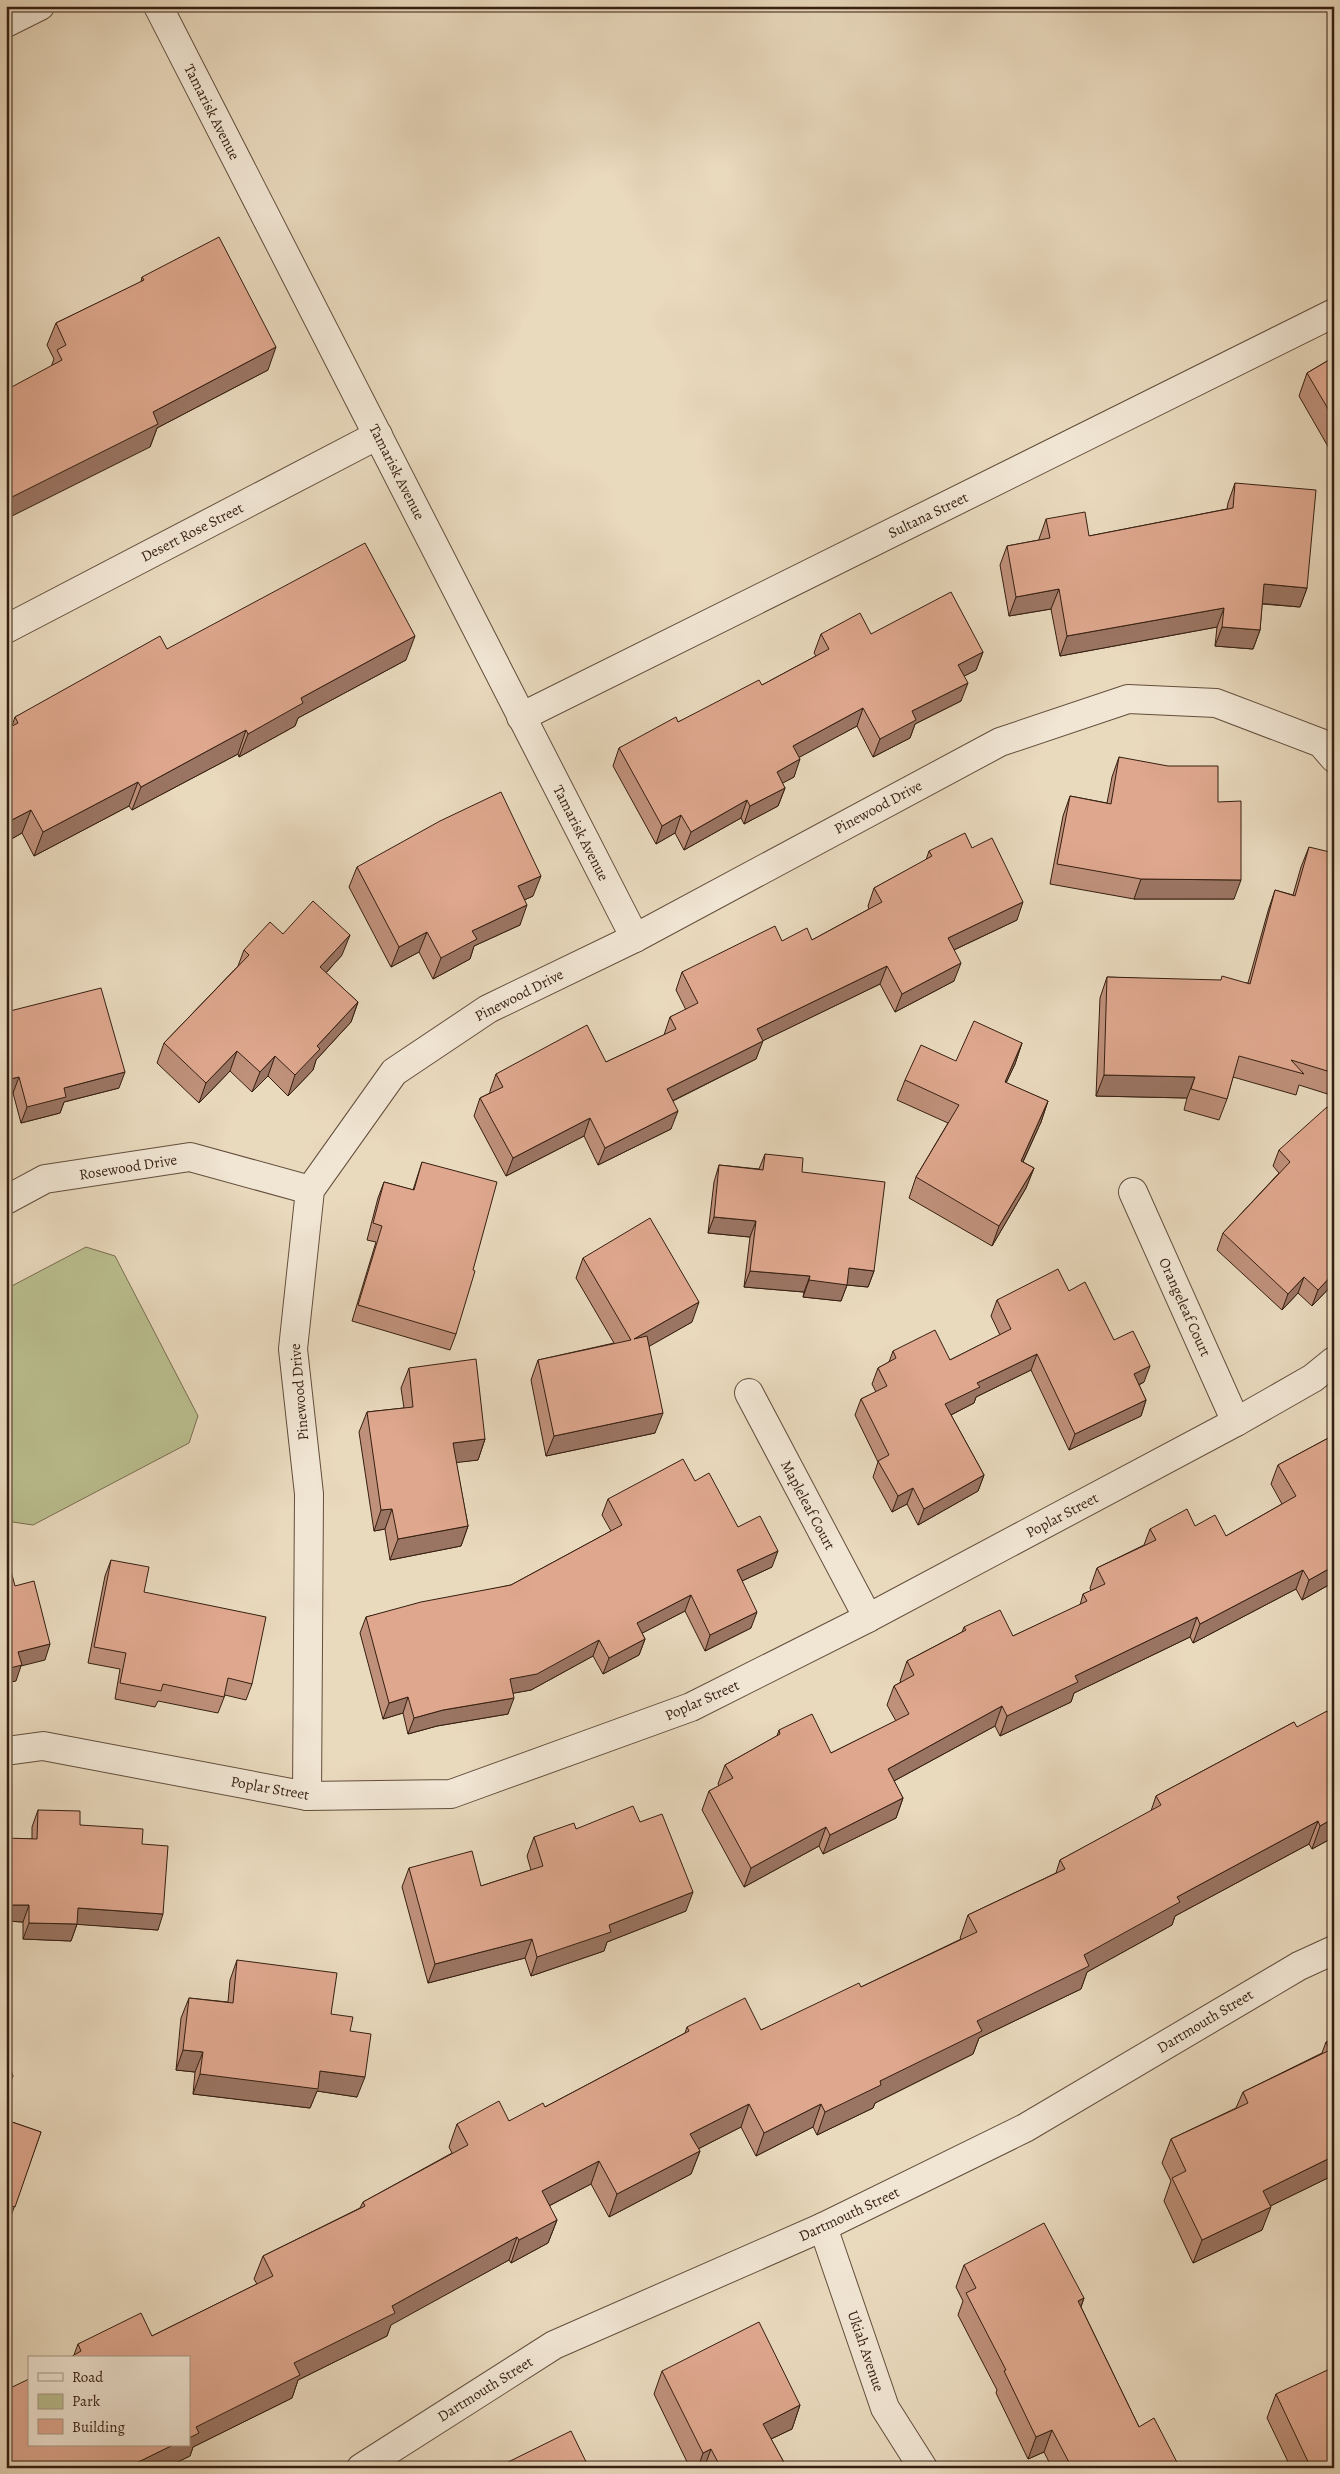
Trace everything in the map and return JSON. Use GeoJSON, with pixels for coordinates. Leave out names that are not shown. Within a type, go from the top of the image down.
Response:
{"type":"FeatureCollection","features":[{"type":"Feature","properties":{"kind":"street"},"geometry":{"type":"LineString","coordinates":[[6,24],[40,6]]}},
{"type":"Feature","properties":{"kind":"street","name":"Tamarisk Avenue"},"geometry":{"type":"LineString","coordinates":[[158,6],[635,938]]}},
{"type":"Feature","properties":{"kind":"street","name":"Sultana Street"},"geometry":{"type":"LineString","coordinates":[[521,717],[1334,313]]}},
{"type":"Feature","properties":{"kind":"street","name":"Desert Rose Street"},"geometry":{"type":"LineString","coordinates":[[6,629],[378,436]]}},
{"type":"Feature","properties":{"kind":"street","name":"Pinewood Drive"},"geometry":{"type":"LineString","coordinates":[[307,1796],[309,1494],[293,1349],[310,1190],[394,1072],[488,1008],[635,938],[1000,742],[1128,699],[1216,703],[1320,743],[1334,758]]}},
{"type":"Feature","properties":{"kind":"street","name":"Rosewood Drive"},"geometry":{"type":"LineString","coordinates":[[6,1200],[45,1179],[190,1157],[310,1190]]}},
{"type":"Feature","properties":{"kind":"street","name":"Orangeleaf Court"},"geometry":{"type":"LineString","coordinates":[[1133,1192],[1236,1422]]}},
{"type":"Feature","properties":{"kind":"street","name":"Poplar Street"},"geometry":{"type":"LineString","coordinates":[[6,1751],[44,1746],[307,1796],[451,1794],[691,1707],[868,1618],[1236,1422],[1313,1378],[1334,1361]]}},
{"type":"Feature","properties":{"kind":"street","name":"Mapleleaf Court"},"geometry":{"type":"LineString","coordinates":[[749,1393],[868,1618]]}},
{"type":"Feature","properties":{"kind":"street","name":"Dartmouth Street"},"geometry":{"type":"LineString","coordinates":[[361,2468],[554,2345],[823,2227],[1025,2128],[1298,1966],[1334,1950]]}},
{"type":"Feature","properties":{"kind":"street","name":"Ukiah Avenue"},"geometry":{"type":"LineString","coordinates":[[823,2227],[885,2408],[923,2468]]}},
{"type":"Feature","properties":{"kind":"green space"},"geometry":{"type":"Polygon","coordinates":[[[86,1247],[115,1256],[198,1416],[189,1443],[33,1525],[6,1521],[6,1289],[86,1247]]]}},
{"type":"Feature","properties":{"kind":"building"},"geometry":{"type":"Polygon","coordinates":[[[219,237],[276,347],[153,412],[158,424],[6,500],[6,390],[62,360],[57,350],[66,345],[56,323],[144,280],[142,277],[219,237]]]}},
{"type":"Feature","properties":{"kind":"building"},"geometry":{"type":"Polygon","coordinates":[[[1334,357],[1334,419],[1307,373],[1334,357]]]}},
{"type":"Feature","properties":{"kind":"building"},"geometry":{"type":"Polygon","coordinates":[[[1235,483],[1316,490],[1307,588],[1264,584],[1260,630],[1222,627],[1224,608],[1067,636],[1059,589],[1016,597],[1007,546],[1050,538],[1046,519],[1085,512],[1089,536],[1233,508],[1235,483]]]}},
{"type":"Feature","properties":{"kind":"building"},"geometry":{"type":"Polygon","coordinates":[[[365,543],[415,636],[301,698],[303,703],[248,734],[246,730],[141,787],[138,782],[43,832],[31,810],[6,823],[6,729],[18,723],[15,717],[160,636],[167,649],[365,543]]]}},
{"type":"Feature","properties":{"kind":"building"},"geometry":{"type":"Polygon","coordinates":[[[951,592],[983,652],[958,665],[968,683],[912,711],[916,720],[880,739],[863,708],[793,746],[800,759],[777,772],[785,788],[750,806],[747,800],[691,832],[681,815],[662,826],[619,748],[676,717],[678,722],[759,680],[762,685],[829,649],[821,634],[860,613],[871,634],[951,592]]]}},
{"type":"Feature","properties":{"kind":"building"},"geometry":{"type":"Polygon","coordinates":[[[1119,757],[1168,766],[1218,766],[1218,802],[1241,801],[1241,880],[1141,879],[1057,864],[1070,796],[1111,804],[1119,757]]]}},
{"type":"Feature","properties":{"kind":"building"},"geometry":{"type":"Polygon","coordinates":[[[501,792],[541,876],[518,886],[527,905],[472,931],[477,939],[441,958],[427,932],[399,947],[357,867],[440,821],[501,792]]]}},
{"type":"Feature","properties":{"kind":"building"},"geometry":{"type":"Polygon","coordinates":[[[965,833],[972,848],[992,838],[1023,902],[948,938],[961,963],[902,994],[887,966],[757,1029],[763,1041],[667,1089],[678,1111],[605,1148],[590,1118],[513,1158],[480,1098],[503,1087],[496,1074],[587,1025],[606,1062],[676,1029],[670,1017],[698,1003],[682,972],[775,926],[782,941],[807,928],[812,940],[882,902],[874,888],[932,856],[929,851],[965,833]]]}},
{"type":"Feature","properties":{"kind":"building"},"geometry":{"type":"Polygon","coordinates":[[[1309,847],[1334,853],[1334,973],[1328,994],[1334,996],[1334,1073],[1291,1060],[1304,1074],[1239,1056],[1227,1099],[1191,1089],[1195,1077],[1104,1075],[1107,977],[1221,980],[1222,976],[1250,984],[1275,890],[1295,896],[1309,847]]]}},
{"type":"Feature","properties":{"kind":"building"},"geometry":{"type":"Polygon","coordinates":[[[313,901],[350,935],[320,967],[358,1002],[317,1046],[320,1049],[295,1075],[275,1056],[260,1072],[237,1051],[206,1083],[164,1043],[249,955],[244,950],[270,922],[283,934],[313,901]]]}},
{"type":"Feature","properties":{"kind":"building"},"geometry":{"type":"Polygon","coordinates":[[[101,988],[125,1072],[64,1088],[66,1097],[27,1107],[19,1077],[6,1080],[6,1012],[101,988]]]}},
{"type":"Feature","properties":{"kind":"building"},"geometry":{"type":"Polygon","coordinates":[[[974,1021],[1022,1043],[1005,1082],[1048,1101],[1021,1161],[1034,1168],[999,1226],[916,1177],[959,1105],[905,1080],[921,1045],[956,1061],[974,1021]]]}},
{"type":"Feature","properties":{"kind":"building"},"geometry":{"type":"Polygon","coordinates":[[[1327,1107],[1334,1114],[1334,1273],[1318,1290],[1304,1277],[1288,1294],[1223,1233],[1290,1162],[1279,1150],[1327,1107]]]}},
{"type":"Feature","properties":{"kind":"building"},"geometry":{"type":"Polygon","coordinates":[[[765,1154],[803,1158],[802,1172],[885,1182],[874,1271],[849,1268],[847,1285],[809,1280],[810,1276],[750,1271],[756,1221],[714,1217],[719,1165],[763,1170],[765,1154]]]}},
{"type":"Feature","properties":{"kind":"building"},"geometry":{"type":"Polygon","coordinates":[[[422,1162],[497,1182],[473,1270],[475,1271],[456,1334],[358,1305],[382,1226],[373,1223],[384,1182],[414,1190],[422,1162]]]}},
{"type":"Feature","properties":{"kind":"building"},"geometry":{"type":"Polygon","coordinates":[[[650,1218],[699,1302],[634,1339],[647,1336],[663,1413],[554,1436],[538,1360],[631,1340],[583,1258],[650,1218]]]}},
{"type":"Feature","properties":{"kind":"building"},"geometry":{"type":"Polygon","coordinates":[[[1058,1269],[1069,1291],[1085,1282],[1114,1340],[1133,1331],[1150,1366],[1134,1374],[1146,1400],[1075,1434],[1037,1354],[977,1383],[980,1387],[945,1404],[984,1475],[924,1509],[913,1488],[898,1496],[878,1461],[889,1455],[861,1399],[887,1386],[878,1368],[896,1358],[893,1351],[935,1330],[950,1360],[1011,1329],[997,1300],[1058,1269]]]}},
{"type":"Feature","properties":{"kind":"building"},"geometry":{"type":"Polygon","coordinates":[[[476,1359],[485,1439],[453,1443],[468,1526],[398,1539],[392,1509],[381,1510],[367,1412],[413,1407],[409,1368],[476,1359]]]}},
{"type":"Feature","properties":{"kind":"building"},"geometry":{"type":"Polygon","coordinates":[[[1334,1435],[1334,1566],[1309,1580],[1303,1570],[1200,1624],[1197,1617],[1075,1676],[1078,1682],[1007,1716],[1002,1706],[888,1769],[903,1798],[830,1835],[826,1827],[751,1868],[709,1791],[733,1778],[725,1765],[780,1734],[779,1730],[812,1714],[831,1753],[909,1714],[894,1686],[914,1675],[907,1661],[966,1630],[964,1627],[1000,1610],[1013,1636],[1087,1601],[1083,1594],[1105,1584],[1097,1568],[1156,1540],[1150,1529],[1187,1509],[1195,1526],[1215,1515],[1226,1536],[1296,1496],[1278,1465],[1334,1435]]]}},
{"type":"Feature","properties":{"kind":"building"},"geometry":{"type":"Polygon","coordinates":[[[683,1459],[695,1481],[709,1473],[738,1527],[760,1516],[778,1551],[737,1570],[757,1612],[710,1635],[691,1595],[637,1623],[645,1639],[609,1658],[599,1640],[537,1674],[510,1679],[514,1698],[443,1710],[414,1718],[408,1697],[389,1703],[366,1617],[421,1602],[511,1585],[622,1525],[608,1499],[683,1459]]]}},
{"type":"Feature","properties":{"kind":"building"},"geometry":{"type":"Polygon","coordinates":[[[6,1560],[8,1560],[15,1586],[34,1581],[50,1644],[18,1652],[22,1665],[6,1669],[6,1560]]]}},
{"type":"Feature","properties":{"kind":"building"},"geometry":{"type":"Polygon","coordinates":[[[111,1560],[149,1567],[144,1592],[266,1617],[252,1684],[228,1678],[224,1697],[163,1684],[161,1691],[120,1683],[126,1653],[94,1647],[111,1560]]]}},
{"type":"Feature","properties":{"kind":"building"},"geometry":{"type":"Polygon","coordinates":[[[1327,1711],[1334,1720],[1334,1818],[1320,1826],[1318,1821],[1177,1897],[1180,1902],[1084,1955],[1089,1966],[977,2021],[982,2031],[880,2081],[881,2085],[825,2112],[821,2104],[764,2133],[749,2104],[690,2134],[700,2151],[617,2194],[599,2161],[542,2191],[557,2220],[519,2240],[517,2237],[392,2306],[395,2313],[294,2363],[300,2375],[196,2427],[199,2433],[190,2438],[190,2356],[72,2356],[81,2351],[78,2344],[141,2313],[152,2336],[273,2276],[263,2256],[365,2206],[363,2202],[468,2145],[457,2124],[499,2101],[509,2121],[543,2103],[545,2107],[689,2031],[687,2027],[745,1998],[761,2030],[859,1983],[861,1987],[977,1932],[968,1915],[1065,1869],[1060,1860],[1161,1805],[1156,1796],[1294,1722],[1297,1727],[1327,1711]]]}},
{"type":"Feature","properties":{"kind":"building"},"geometry":{"type":"Polygon","coordinates":[[[633,1806],[640,1822],[662,1814],[693,1892],[609,1925],[611,1932],[537,1957],[532,1939],[435,1964],[409,1868],[472,1851],[481,1886],[543,1866],[534,1837],[574,1823],[576,1829],[633,1806]]]}},
{"type":"Feature","properties":{"kind":"building"},"geometry":{"type":"Polygon","coordinates":[[[38,1810],[80,1811],[80,1825],[143,1829],[142,1844],[168,1846],[163,1914],[78,1908],[77,1924],[29,1923],[29,1905],[6,1905],[6,1838],[37,1839],[38,1810]]]}},
{"type":"Feature","properties":{"kind":"building"},"geometry":{"type":"Polygon","coordinates":[[[237,1960],[337,1973],[331,2014],[353,2017],[350,2031],[371,2034],[365,2077],[320,2071],[318,2089],[200,2074],[203,2052],[183,2050],[189,1998],[233,2003],[237,1960]]]}},
{"type":"Feature","properties":{"kind":"building"},"geometry":{"type":"Polygon","coordinates":[[[1334,2039],[1334,2156],[1263,2191],[1271,2207],[1202,2240],[1172,2178],[1186,2171],[1171,2139],[1248,2103],[1243,2092],[1330,2050],[1326,2042],[1334,2039]]]}},
{"type":"Feature","properties":{"kind":"building"},"geometry":{"type":"Polygon","coordinates":[[[6,2053],[13,2076],[6,2078],[6,2053]]]}},
{"type":"Feature","properties":{"kind":"building"},"geometry":{"type":"Polygon","coordinates":[[[6,2120],[41,2132],[15,2207],[6,2204],[6,2120]]]}},
{"type":"Feature","properties":{"kind":"building"},"geometry":{"type":"Polygon","coordinates":[[[1044,2223],[1084,2298],[1078,2301],[1139,2427],[1154,2418],[1180,2468],[1072,2468],[1052,2430],[1036,2437],[1004,2371],[1006,2370],[966,2293],[976,2288],[964,2265],[1044,2223]]]}},
{"type":"Feature","properties":{"kind":"building"},"geometry":{"type":"Polygon","coordinates":[[[759,2322],[800,2405],[763,2424],[787,2468],[721,2468],[711,2449],[703,2453],[662,2371],[759,2322]]]}},
{"type":"Feature","properties":{"kind":"building"},"geometry":{"type":"Polygon","coordinates":[[[1334,2367],[1334,2468],[1311,2468],[1276,2394],[1334,2367]]]}},
{"type":"Feature","properties":{"kind":"building"},"geometry":{"type":"Polygon","coordinates":[[[28,2379],[28,2446],[171,2446],[126,2468],[6,2468],[6,2390],[28,2379]]]}},
{"type":"Feature","properties":{"kind":"building"},"geometry":{"type":"Polygon","coordinates":[[[571,2431],[589,2468],[496,2468],[571,2431]]]}},
{"type":"Feature","properties":{"kind":"building"},"geometry":{"type":"Polygon","coordinates":[[[833,2464],[835,2468],[827,2468],[833,2464]]]}}]}
